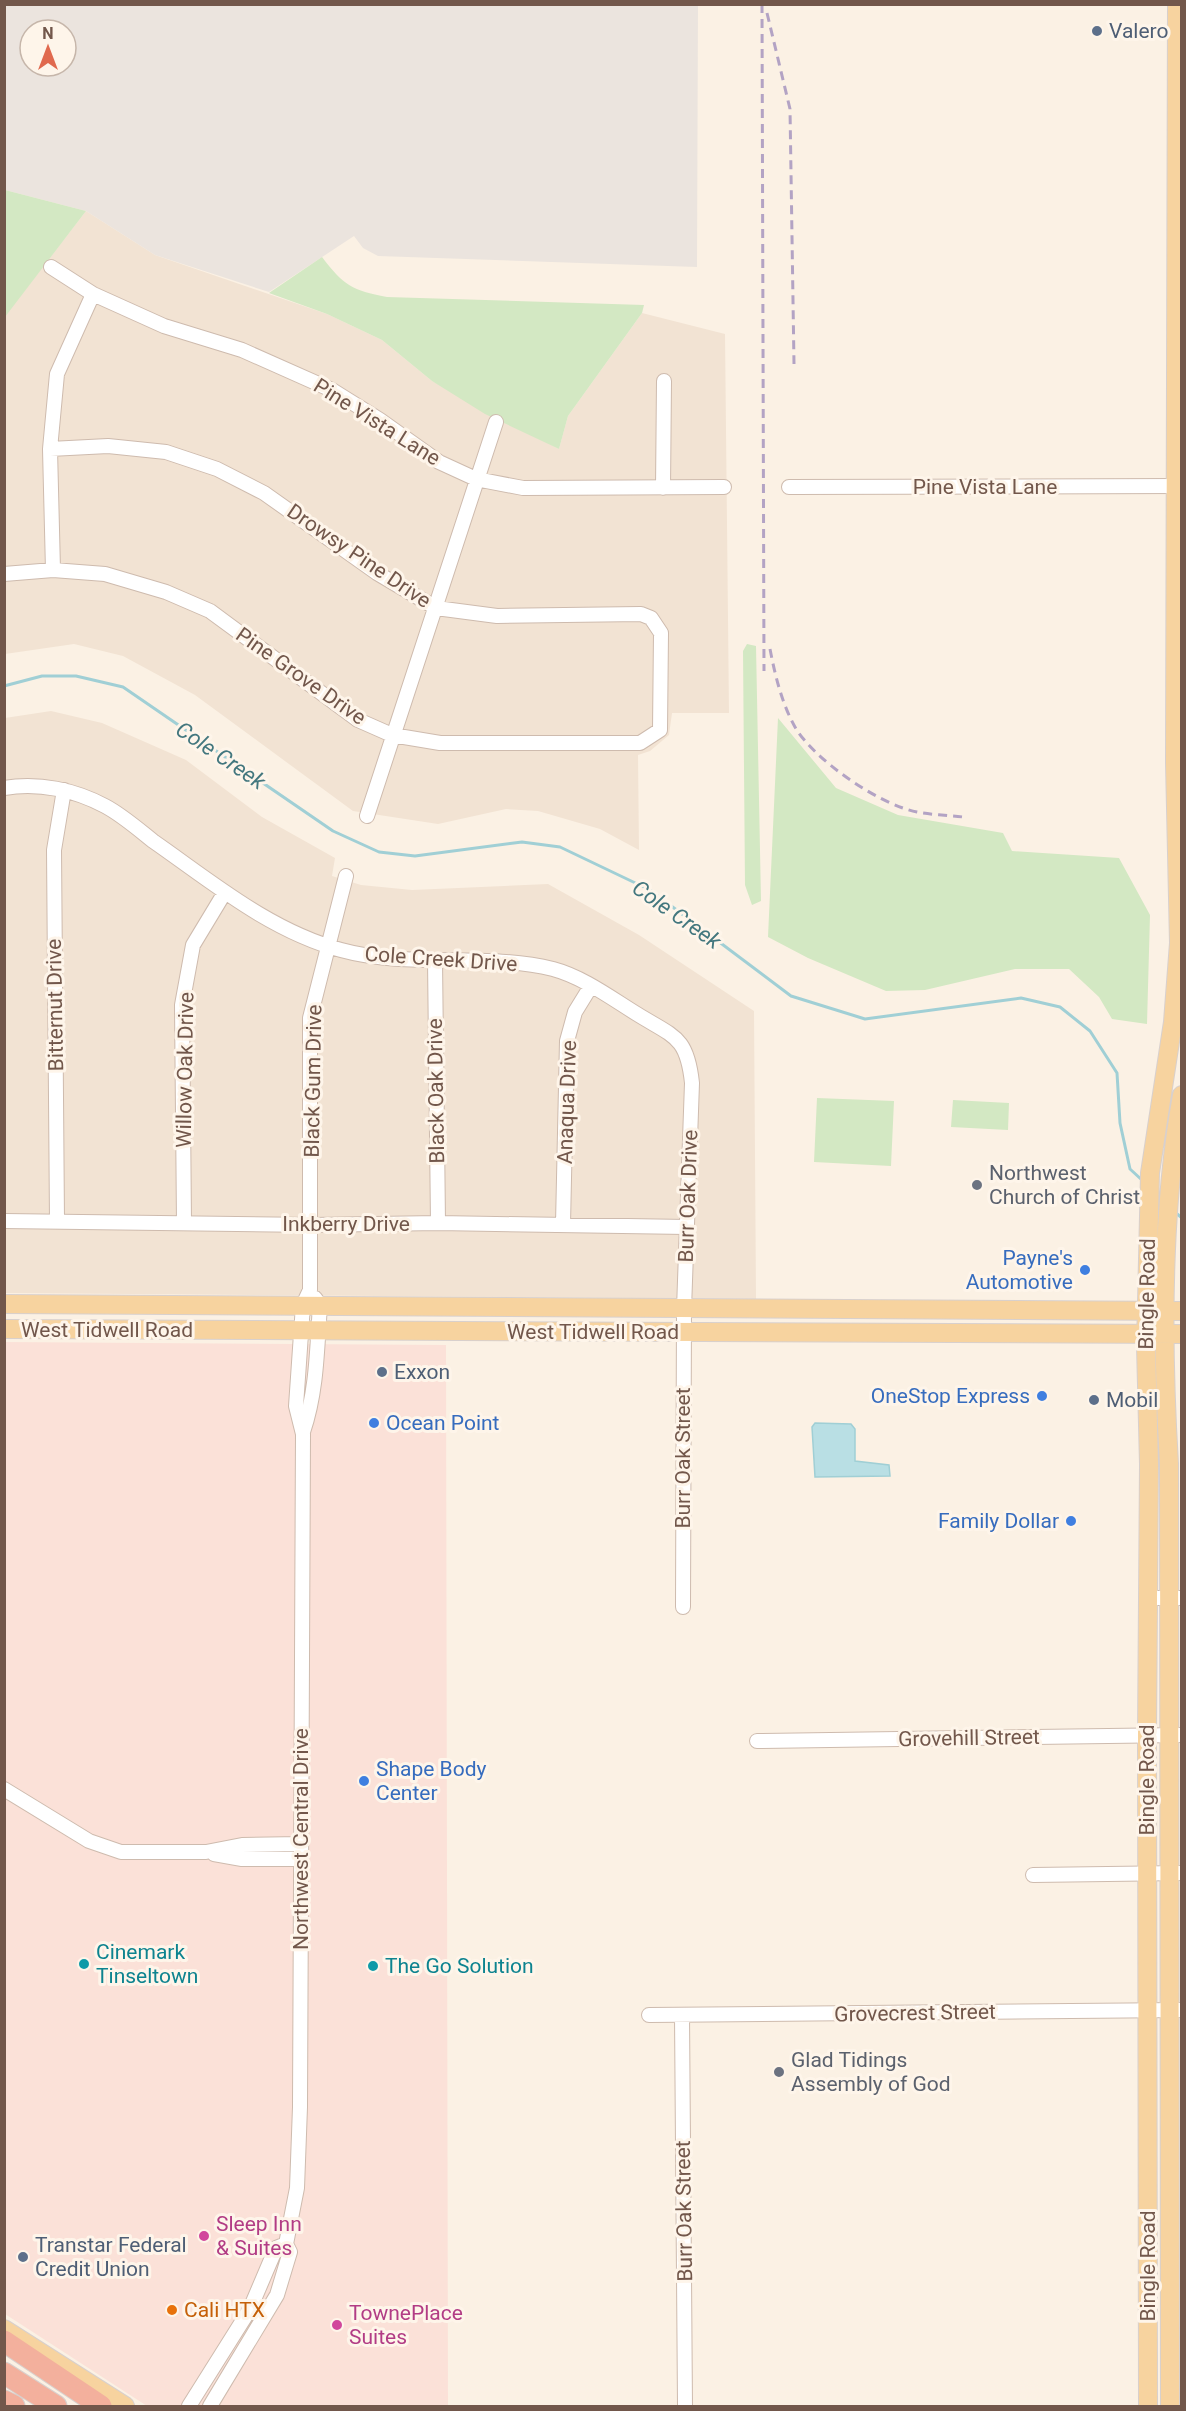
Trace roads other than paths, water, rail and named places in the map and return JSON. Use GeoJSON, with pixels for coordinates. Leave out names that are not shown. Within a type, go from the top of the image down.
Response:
{"type":"FeatureCollection","features":[{"type":"Feature","properties":{"kind":"highway"},"geometry":{"type":"LineString","coordinates":[[4,2341],[101,2406]]}},
{"type":"Feature","properties":{"kind":"highway"},"geometry":{"type":"LineString","coordinates":[[4,2373],[56,2406]]}},
{"type":"Feature","properties":{"kind":"highway"},"geometry":{"type":"LineString","coordinates":[[4,2401],[14,2406]]}},
{"type":"Feature","properties":{"kind":"main road","name":"Bingle Road"},"geometry":{"type":"LineString","coordinates":[[1165,1311],[1148,1216],[1152,1153],[1176,995],[1181,887],[1175,762],[1179,692],[1180,104],[1178,4]]}},
{"type":"Feature","properties":{"kind":"main road"},"geometry":{"type":"LineString","coordinates":[[1161,1096],[1181,1097]]}},
{"type":"Feature","properties":{"kind":"main road","name":"Bingle Road"},"geometry":{"type":"LineString","coordinates":[[1148,2406],[1149,1464],[1164,1335],[1173,1161],[1181,1097]]}},
{"type":"Feature","properties":{"kind":"main road","name":"West Tidwell Road"},"geometry":{"type":"LineString","coordinates":[[4,1304],[311,1300],[684,1310],[1165,1311]]}},
{"type":"Feature","properties":{"kind":"main road"},"geometry":{"type":"LineString","coordinates":[[55,1305],[56,1330]]}},
{"type":"Feature","properties":{"kind":"main road"},"geometry":{"type":"LineString","coordinates":[[854,1310],[854,1334]]}},
{"type":"Feature","properties":{"kind":"main road"},"geometry":{"type":"LineString","coordinates":[[976,1311],[977,1334]]}},
{"type":"Feature","properties":{"kind":"main road","name":"West Tidwell Road"},"geometry":{"type":"LineString","coordinates":[[4,1329],[1164,1335]]}},
{"type":"Feature","properties":{"kind":"main road","name":"Bingle Road"},"geometry":{"type":"LineString","coordinates":[[1164,1335],[1175,1464],[1176,1598],[1176,2010],[1170,2286],[1170,2406]]}},
{"type":"Feature","properties":{"kind":"main road"},"geometry":{"type":"LineString","coordinates":[[1148,2286],[1170,2286]]}},
{"type":"Feature","properties":{"kind":"main road"},"geometry":{"type":"LineString","coordinates":[[4,2329],[125,2406]]}},
{"type":"Feature","properties":{"kind":"street","name":"Pine Vista Lane"},"geometry":{"type":"LineString","coordinates":[[51,267],[93,294],[164,326],[242,350],[332,390],[380,420],[439,462],[476,479],[523,488],[724,488]]}},
{"type":"Feature","properties":{"kind":"street"},"geometry":{"type":"LineString","coordinates":[[53,570],[50,449],[57,374],[93,294]]}},
{"type":"Feature","properties":{"kind":"street"},"geometry":{"type":"LineString","coordinates":[[663,488],[664,381]]}},
{"type":"Feature","properties":{"kind":"street"},"geometry":{"type":"LineString","coordinates":[[367,816],[496,422]]}},
{"type":"Feature","properties":{"kind":"street","name":"Drowsy Pine Drive"},"geometry":{"type":"LineString","coordinates":[[50,449],[108,446],[166,452],[217,469],[264,493],[377,573],[436,608],[497,616],[641,614],[651,618],[661,633],[662,679]]}},
{"type":"Feature","properties":{"kind":"street","name":"Pine Vista Lane"},"geometry":{"type":"LineString","coordinates":[[789,487],[1178,486]]}},
{"type":"Feature","properties":{"kind":"street","name":"Pine Grove Drive"},"geometry":{"type":"LineString","coordinates":[[4,574],[53,570],[105,574],[166,592],[210,611],[358,720],[392,735],[440,743],[640,742],[660,730],[662,679]]}},
{"type":"Feature","properties":{"kind":"street","name":"Cole Creek Drive"},"geometry":{"type":"LineString","coordinates":[[4,788],[25,784],[64,790],[105,806],[268,920],[326,946],[386,958],[496,960],[554,970],[591,986],[672,1035],[687,1049],[692,1083]]}},
{"type":"Feature","properties":{"kind":"street","name":"Bitternut Drive"},"geometry":{"type":"LineString","coordinates":[[57,1221],[54,850],[64,790]]}},
{"type":"Feature","properties":{"kind":"street","name":"Black Gum Drive"},"geometry":{"type":"LineString","coordinates":[[311,1300],[310,1018],[326,946],[346,876]]}},
{"type":"Feature","properties":{"kind":"street","name":"Willow Oak Drive"},"geometry":{"type":"LineString","coordinates":[[184,1222],[182,1005],[193,945],[225,891]]}},
{"type":"Feature","properties":{"kind":"street","name":"Black Oak Drive"},"geometry":{"type":"LineString","coordinates":[[435,960],[438,1223]]}},
{"type":"Feature","properties":{"kind":"street","name":"Anaqua Drive"},"geometry":{"type":"LineString","coordinates":[[563,1224],[567,1041],[575,1012],[591,986]]}},
{"type":"Feature","properties":{"kind":"street","name":"Burr Oak Drive"},"geometry":{"type":"LineString","coordinates":[[684,1310],[692,1083]]}},
{"type":"Feature","properties":{"kind":"street","name":"Inkberry Drive"},"geometry":{"type":"LineString","coordinates":[[4,1221],[312,1225],[563,1224],[687,1227]]}},
{"type":"Feature","properties":{"kind":"street","name":"Northwest Central Drive"},"geometry":{"type":"LineString","coordinates":[[210,2406],[277,2295],[290,2252],[286,2244],[297,2188],[300,2107],[303,1434],[296,1406],[310,1331],[311,1300]]}},
{"type":"Feature","properties":{"kind":"street","name":"Burr Oak Street"},"geometry":{"type":"LineString","coordinates":[[683,1607],[684,1310]]}},
{"type":"Feature","properties":{"kind":"street"},"geometry":{"type":"LineString","coordinates":[[1149,1464],[1175,1464]]}},
{"type":"Feature","properties":{"kind":"street"},"geometry":{"type":"LineString","coordinates":[[1149,1598],[1176,1598]]}},
{"type":"Feature","properties":{"kind":"street","name":"Grovehill Street"},"geometry":{"type":"LineString","coordinates":[[757,1741],[1175,1735]]}},
{"type":"Feature","properties":{"kind":"street"},"geometry":{"type":"LineString","coordinates":[[4,1789],[104,1848],[131,1853],[207,1852],[242,1845],[300,1844]]}},
{"type":"Feature","properties":{"kind":"street"},"geometry":{"type":"LineString","coordinates":[[207,1852],[242,1859],[301,1858]]}},
{"type":"Feature","properties":{"kind":"street"},"geometry":{"type":"LineString","coordinates":[[1033,1875],[1175,1873]]}},
{"type":"Feature","properties":{"kind":"street","name":"Grovecrest Street"},"geometry":{"type":"LineString","coordinates":[[648,2015],[1176,2010]]}},
{"type":"Feature","properties":{"kind":"street","name":"Burr Oak Street"},"geometry":{"type":"LineString","coordinates":[[682,2015],[685,2406]]}},
{"type":"Feature","properties":{"kind":"street","name":"Northwest Central Drive"},"geometry":{"type":"LineString","coordinates":[[189,2406],[250,2309],[276,2248],[286,2244]]}},
{"type":"Feature","properties":{"kind":"street"},"geometry":{"type":"LineString","coordinates":[[237,2330],[251,2341]]}},
{"type":"Feature","properties":{"kind":"water"},"geometry":{"type":"Polygon","coordinates":[[[815,1423],[851,1424],[855,1429],[855,1461],[889,1465],[890,1476],[815,1477],[812,1427],[815,1423]]]}},
{"type":"Feature","properties":{"kind":"waterway","name":"Cole Creek"},"geometry":{"type":"LineString","coordinates":[[4,686],[42,676],[76,676],[123,687],[333,831],[379,852],[415,856],[522,842],[560,847],[650,890],[791,996],[865,1019],[1021,998],[1060,1007],[1090,1031],[1117,1073],[1120,1123],[1130,1169],[1143,1181]]}},
{"type":"Feature","properties":{"kind":"waterway","name":"Cole Creek"},"geometry":{"type":"LineString","coordinates":[[1176,1213],[1182,1218]]}},
{"type":"Feature","properties":{"kind":"railway"},"geometry":{"type":"LineString","coordinates":[[762,4],[764,671]]}},
{"type":"Feature","properties":{"kind":"railway"},"geometry":{"type":"LineString","coordinates":[[767,13],[790,109],[794,364]]}},
{"type":"Feature","properties":{"kind":"railway"},"geometry":{"type":"LineString","coordinates":[[770,649],[790,718],[804,740],[832,767],[867,791],[902,808],[928,814],[963,817]]}},
{"type":"Feature","properties":{"kind":"place","name":"Valero"},"geometry":{"type":"Point","coordinates":[1097,31]}},
{"type":"Feature","properties":{"kind":"place","name":"Northwest Church of Christ"},"geometry":{"type":"Point","coordinates":[977,1185]}},
{"type":"Feature","properties":{"kind":"place","name":"Payne's Automotive"},"geometry":{"type":"Point","coordinates":[1085,1270]}},
{"type":"Feature","properties":{"kind":"place","name":"Exxon"},"geometry":{"type":"Point","coordinates":[382,1372]}},
{"type":"Feature","properties":{"kind":"place","name":"OneStop Express"},"geometry":{"type":"Point","coordinates":[1042,1396]}},
{"type":"Feature","properties":{"kind":"place","name":"Mobil"},"geometry":{"type":"Point","coordinates":[1094,1400]}},
{"type":"Feature","properties":{"kind":"place","name":"Ocean Point"},"geometry":{"type":"Point","coordinates":[374,1423]}},
{"type":"Feature","properties":{"kind":"place","name":"Family Dollar"},"geometry":{"type":"Point","coordinates":[1071,1521]}},
{"type":"Feature","properties":{"kind":"place","name":"Shape Body Center"},"geometry":{"type":"Point","coordinates":[364,1781]}},
{"type":"Feature","properties":{"kind":"place","name":"Cinemark Tinseltown"},"geometry":{"type":"Point","coordinates":[84,1964]}},
{"type":"Feature","properties":{"kind":"place","name":"The Go Solution"},"geometry":{"type":"Point","coordinates":[373,1966]}},
{"type":"Feature","properties":{"kind":"place","name":"Glad Tidings Assembly of God"},"geometry":{"type":"Point","coordinates":[779,2072]}},
{"type":"Feature","properties":{"kind":"place","name":"Sleep Inn & Suites"},"geometry":{"type":"Point","coordinates":[204,2236]}},
{"type":"Feature","properties":{"kind":"place","name":"Transtar Federal Credit Union"},"geometry":{"type":"Point","coordinates":[23,2257]}},
{"type":"Feature","properties":{"kind":"place","name":"Cali HTX"},"geometry":{"type":"Point","coordinates":[172,2310]}},
{"type":"Feature","properties":{"kind":"place","name":"TownePlace Suites"},"geometry":{"type":"Point","coordinates":[337,2325]}}]}
